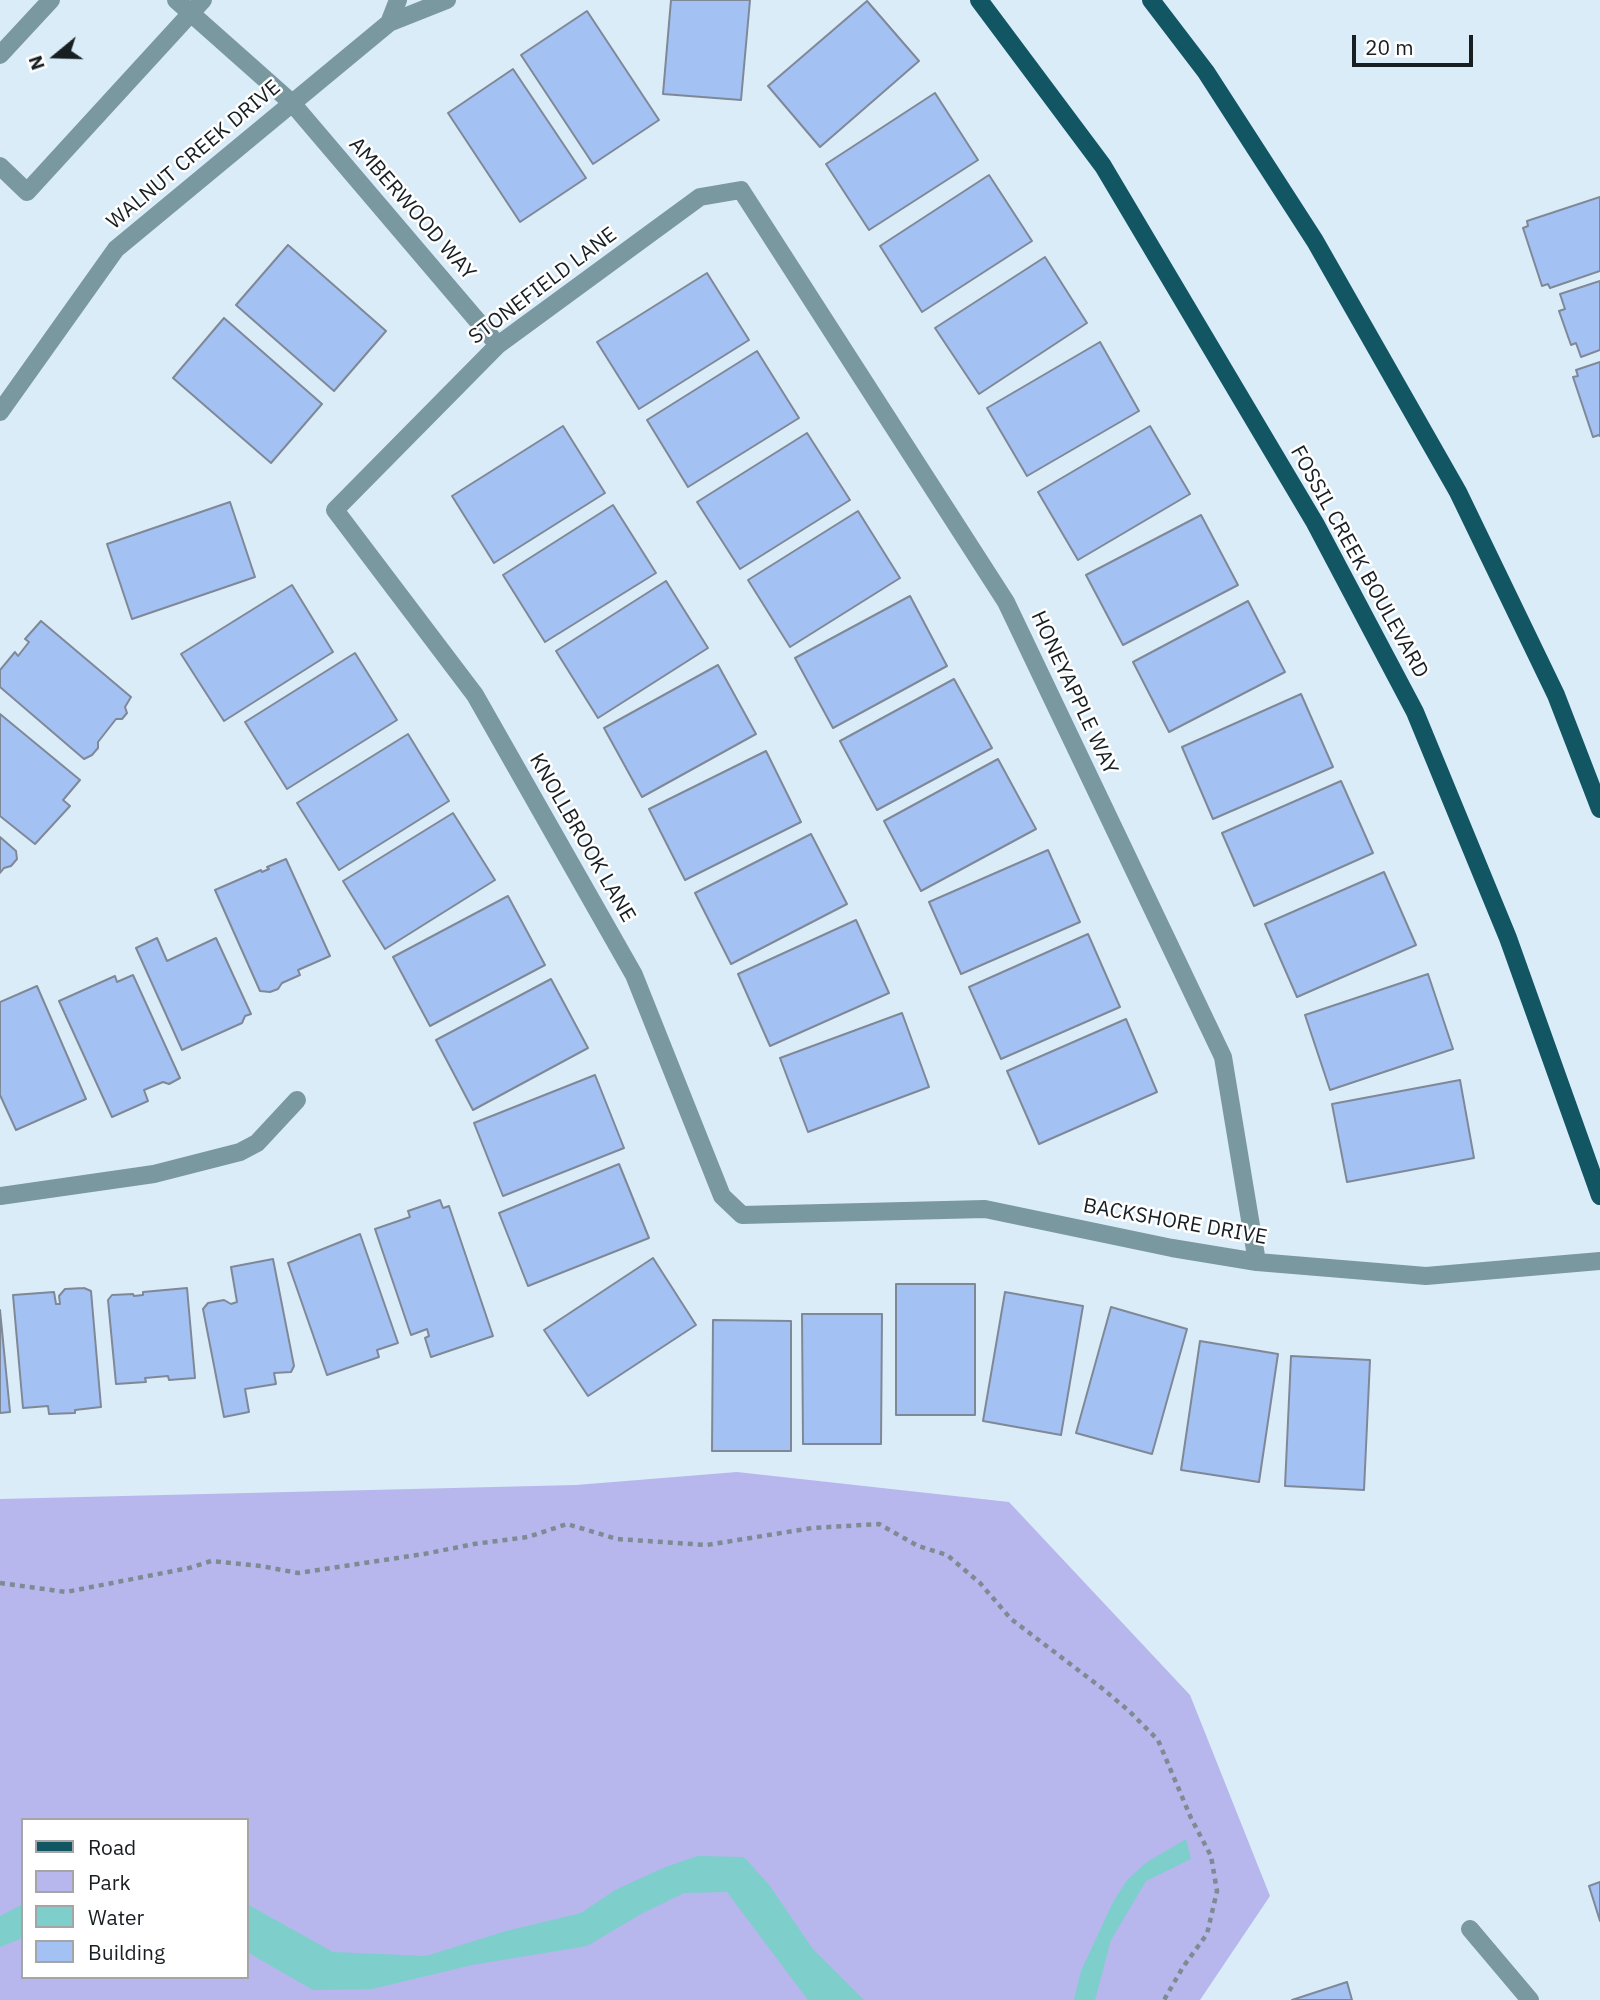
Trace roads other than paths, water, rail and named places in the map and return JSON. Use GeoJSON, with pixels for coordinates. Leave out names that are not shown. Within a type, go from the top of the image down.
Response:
{"type":"FeatureCollection","features":[{"type":"Feature","properties":{"kind":"main road","name":"FOSSIL CREEK BOULEVARD"},"geometry":{"type":"LineString","coordinates":[[979,0],[1102,166],[1315,523],[1415,712],[1508,938],[1600,1196]]}},
{"type":"Feature","properties":{"kind":"main road"},"geometry":{"type":"LineString","coordinates":[[1151,0],[1206,72],[1315,241],[1458,492],[1556,695],[1600,809]]}},
{"type":"Feature","properties":{"kind":"street"},"geometry":{"type":"LineString","coordinates":[[0,55],[51,0]]}},
{"type":"Feature","properties":{"kind":"street","name":"AMBERWOOD WAY"},"geometry":{"type":"LineString","coordinates":[[176,0],[197,7],[292,103],[498,345]]}},
{"type":"Feature","properties":{"kind":"street","name":"WALNUT CREEK DRIVE"},"geometry":{"type":"LineString","coordinates":[[389,23],[398,0]]}},
{"type":"Feature","properties":{"kind":"street","name":"WALNUT CREEK DRIVE"},"geometry":{"type":"LineString","coordinates":[[0,412],[116,249],[389,23],[447,0]]}},
{"type":"Feature","properties":{"kind":"street"},"geometry":{"type":"LineString","coordinates":[[0,166],[27,191],[197,7]]}},
{"type":"Feature","properties":{"kind":"street","name":"STONEFIELD LANE"},"geometry":{"type":"LineString","coordinates":[[335,510],[498,345],[700,197],[741,190]]}},
{"type":"Feature","properties":{"kind":"street","name":"HONEYAPPLE WAY"},"geometry":{"type":"LineString","coordinates":[[741,190],[1012,615],[1223,1057],[1257,1262]]}},
{"type":"Feature","properties":{"kind":"street","name":"KNOLLBROOK LANE"},"geometry":{"type":"LineString","coordinates":[[335,510],[475,695],[634,975],[722,1196],[742,1215]]}},
{"type":"Feature","properties":{"kind":"street"},"geometry":{"type":"LineString","coordinates":[[0,1196],[154,1174],[240,1152],[257,1143],[298,1100]]}},
{"type":"Feature","properties":{"kind":"street","name":"BACKSHORE DRIVE"},"geometry":{"type":"LineString","coordinates":[[742,1215],[985,1209],[1172,1248],[1257,1262],[1426,1276],[1600,1261]]}},
{"type":"Feature","properties":{"kind":"street"},"geometry":{"type":"LineString","coordinates":[[1470,1929],[1530,2000]]}},
{"type":"Feature","properties":{"kind":"water"},"geometry":{"type":"Polygon","coordinates":[[[1186,1839],[1191,1859],[1146,1881],[1111,1940],[1095,2000],[1074,2000],[1081,1971],[1113,1902],[1127,1880],[1147,1862],[1186,1839]]]}},
{"type":"Feature","properties":{"kind":"water"},"geometry":{"type":"Polygon","coordinates":[[[697,1856],[744,1857],[770,1886],[812,1948],[864,2000],[808,2000],[727,1892],[684,1893],[641,1914],[587,1946],[472,1965],[372,1989],[313,1990],[248,1953],[248,1905],[333,1952],[426,1956],[506,1931],[581,1913],[615,1890],[697,1856]]]}},
{"type":"Feature","properties":{"kind":"water"},"geometry":{"type":"Polygon","coordinates":[[[21,1905],[21,1939],[0,1947],[0,1916],[21,1905]]]}}]}
